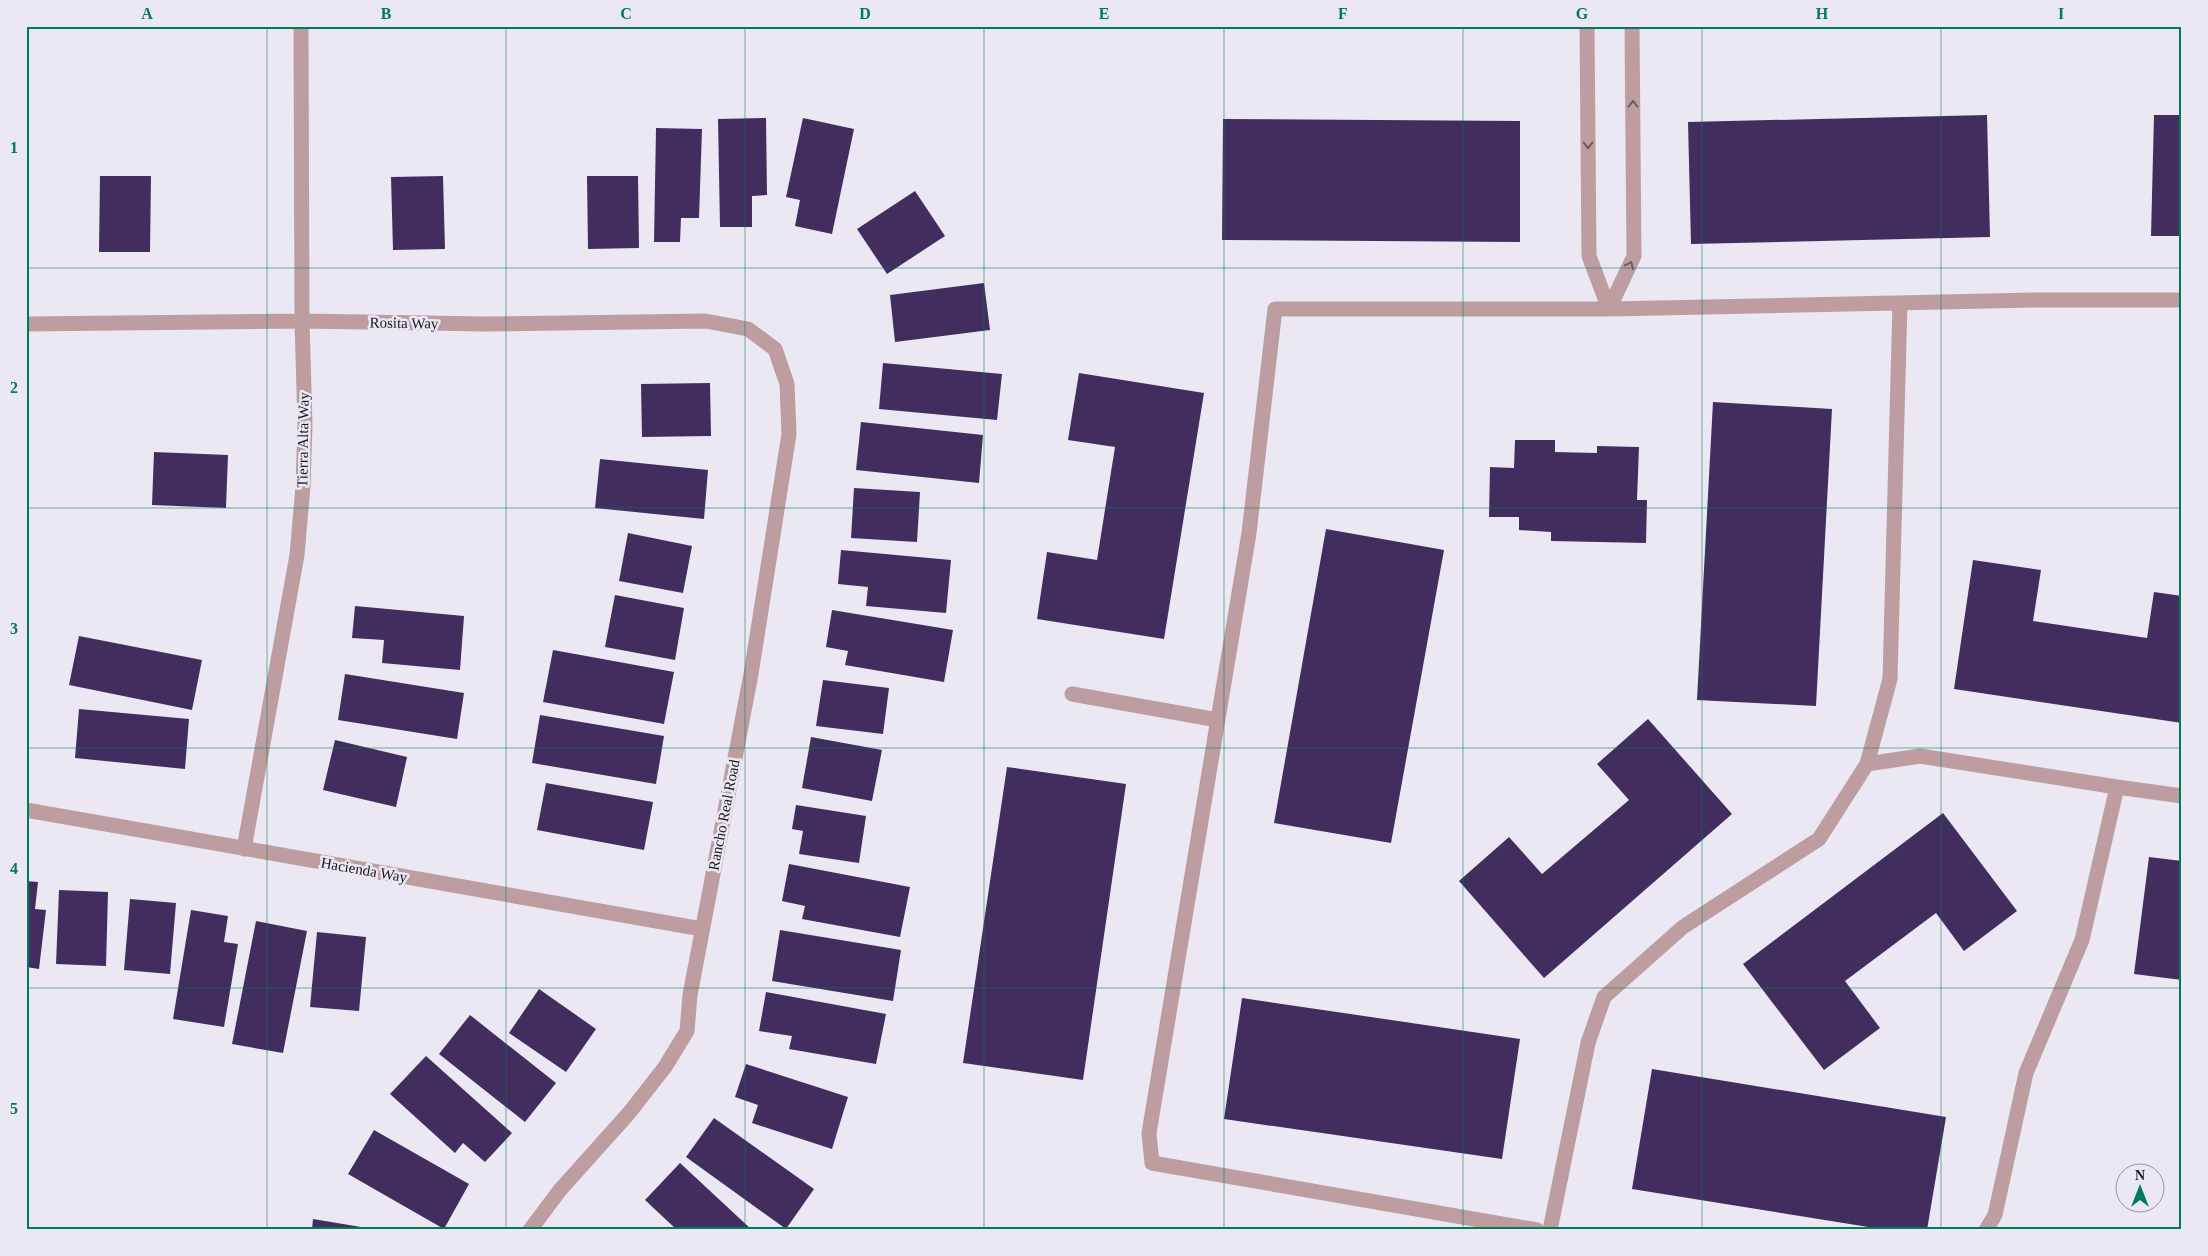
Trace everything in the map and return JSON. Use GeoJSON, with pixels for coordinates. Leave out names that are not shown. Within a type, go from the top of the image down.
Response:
{"type":"FeatureCollection","features":[{"type":"Feature","properties":{"kind":"street","name":"Tierra Alta Way"},"geometry":{"type":"LineString","coordinates":[[244,848],[297,555],[305,426],[302,321],[301,26]]}},
{"type":"Feature","properties":{"kind":"street"},"geometry":{"type":"LineString","coordinates":[[1587,26],[1589,256],[1609,309]]}},
{"type":"Feature","properties":{"kind":"street"},"geometry":{"type":"LineString","coordinates":[[1609,309],[1634,256],[1632,26]]}},
{"type":"Feature","properties":{"kind":"street"},"geometry":{"type":"LineString","coordinates":[[1537,1230],[1152,1163],[1149,1133],[1249,533],[1275,309],[1609,309],[2036,300],[2182,300]]}},
{"type":"Feature","properties":{"kind":"street"},"geometry":{"type":"LineString","coordinates":[[1550,1230],[1588,1043],[1604,997],[1683,927],[1818,838],[1868,764],[1890,679],[1900,303]]}},
{"type":"Feature","properties":{"kind":"street","name":"Rosita Way"},"geometry":{"type":"LineString","coordinates":[[26,324],[302,321],[485,324],[706,321],[748,329],[775,349]]}},
{"type":"Feature","properties":{"kind":"street","name":"Rancho Real Road"},"geometry":{"type":"LineString","coordinates":[[530,1230],[560,1190],[629,1113],[665,1067],[687,1031],[690,995],[751,674],[789,434],[786,384],[775,349]]}},
{"type":"Feature","properties":{"kind":"street"},"geometry":{"type":"LineString","coordinates":[[1072,694],[1218,720]]}},
{"type":"Feature","properties":{"kind":"street"},"geometry":{"type":"LineString","coordinates":[[1868,764],[1920,756],[2182,796]]}},
{"type":"Feature","properties":{"kind":"street"},"geometry":{"type":"LineString","coordinates":[[1986,1230],[1995,1215],[2026,1073],[2082,940],[2117,787]]}},
{"type":"Feature","properties":{"kind":"street","name":"Hacienda Way"},"geometry":{"type":"LineString","coordinates":[[26,810],[702,929]]}},
{"type":"Feature","properties":{"kind":"building"},"geometry":{"type":"Polygon","coordinates":[[[1987,115],[1990,237],[1691,244],[1688,122],[1987,115]]]}},
{"type":"Feature","properties":{"kind":"building"},"geometry":{"type":"Polygon","coordinates":[[[2154,115],[2182,115],[2182,236],[2151,236],[2154,115]]]}},
{"type":"Feature","properties":{"kind":"building"},"geometry":{"type":"Polygon","coordinates":[[[766,118],[767,195],[752,196],[752,227],[720,227],[718,119],[766,118]]]}},
{"type":"Feature","properties":{"kind":"building"},"geometry":{"type":"Polygon","coordinates":[[[803,118],[854,129],[832,234],[795,226],[800,200],[786,197],[803,118]]]}},
{"type":"Feature","properties":{"kind":"building"},"geometry":{"type":"Polygon","coordinates":[[[1223,119],[1520,121],[1520,242],[1222,240],[1223,119]]]}},
{"type":"Feature","properties":{"kind":"building"},"geometry":{"type":"Polygon","coordinates":[[[656,128],[702,129],[699,218],[681,218],[680,242],[654,242],[656,128]]]}},
{"type":"Feature","properties":{"kind":"building"},"geometry":{"type":"Polygon","coordinates":[[[100,176],[151,176],[150,252],[99,252],[100,176]]]}},
{"type":"Feature","properties":{"kind":"building"},"geometry":{"type":"Polygon","coordinates":[[[443,176],[445,249],[393,250],[391,177],[443,176]]]}},
{"type":"Feature","properties":{"kind":"building"},"geometry":{"type":"Polygon","coordinates":[[[587,176],[638,176],[639,248],[588,249],[587,176]]]}},
{"type":"Feature","properties":{"kind":"building"},"geometry":{"type":"Polygon","coordinates":[[[915,191],[945,236],[887,274],[857,229],[915,191]]]}},
{"type":"Feature","properties":{"kind":"building"},"geometry":{"type":"Polygon","coordinates":[[[984,283],[990,330],[895,342],[890,295],[984,283]]]}},
{"type":"Feature","properties":{"kind":"building"},"geometry":{"type":"Polygon","coordinates":[[[883,363],[1002,374],[997,420],[879,409],[883,363]]]}},
{"type":"Feature","properties":{"kind":"building"},"geometry":{"type":"Polygon","coordinates":[[[1079,373],[1204,393],[1164,639],[1037,619],[1047,552],[1097,560],[1115,447],[1068,440],[1079,373]]]}},
{"type":"Feature","properties":{"kind":"building"},"geometry":{"type":"Polygon","coordinates":[[[710,383],[711,436],[642,437],[641,384],[710,383]]]}},
{"type":"Feature","properties":{"kind":"building"},"geometry":{"type":"Polygon","coordinates":[[[1713,402],[1832,409],[1816,706],[1697,700],[1713,402]]]}},
{"type":"Feature","properties":{"kind":"building"},"geometry":{"type":"Polygon","coordinates":[[[861,422],[983,435],[979,483],[856,470],[861,422]]]}},
{"type":"Feature","properties":{"kind":"building"},"geometry":{"type":"Polygon","coordinates":[[[1515,440],[1555,440],[1555,452],[1597,453],[1597,446],[1639,447],[1637,500],[1647,500],[1646,543],[1551,541],[1551,532],[1519,530],[1519,517],[1489,517],[1490,467],[1514,468],[1515,440]]]}},
{"type":"Feature","properties":{"kind":"building"},"geometry":{"type":"Polygon","coordinates":[[[154,452],[228,455],[226,508],[152,505],[154,452]]]}},
{"type":"Feature","properties":{"kind":"building"},"geometry":{"type":"Polygon","coordinates":[[[600,459],[708,470],[704,519],[595,508],[600,459]]]}},
{"type":"Feature","properties":{"kind":"building"},"geometry":{"type":"Polygon","coordinates":[[[26,461],[28,461],[28,476],[26,476],[26,461]]]}},
{"type":"Feature","properties":{"kind":"building"},"geometry":{"type":"Polygon","coordinates":[[[854,488],[920,492],[917,542],[851,538],[854,488]]]}},
{"type":"Feature","properties":{"kind":"building"},"geometry":{"type":"Polygon","coordinates":[[[1326,529],[1444,550],[1391,843],[1274,823],[1326,529]]]}},
{"type":"Feature","properties":{"kind":"building"},"geometry":{"type":"Polygon","coordinates":[[[628,533],[692,546],[683,593],[619,581],[628,533]]]}},
{"type":"Feature","properties":{"kind":"building"},"geometry":{"type":"Polygon","coordinates":[[[841,550],[951,560],[946,613],[866,606],[868,587],[838,584],[841,550]]]}},
{"type":"Feature","properties":{"kind":"building"},"geometry":{"type":"Polygon","coordinates":[[[1973,560],[2041,570],[2033,621],[2147,638],[2154,592],[2182,596],[2182,723],[1954,689],[1973,560]]]}},
{"type":"Feature","properties":{"kind":"building"},"geometry":{"type":"Polygon","coordinates":[[[615,595],[684,608],[675,660],[605,647],[615,595]]]}},
{"type":"Feature","properties":{"kind":"building"},"geometry":{"type":"Polygon","coordinates":[[[355,606],[464,616],[460,670],[382,663],[384,640],[352,638],[355,606]]]}},
{"type":"Feature","properties":{"kind":"building"},"geometry":{"type":"Polygon","coordinates":[[[832,610],[953,630],[944,682],[845,665],[848,651],[826,647],[832,610]]]}},
{"type":"Feature","properties":{"kind":"building"},"geometry":{"type":"Polygon","coordinates":[[[79,636],[202,660],[192,710],[69,685],[79,636]]]}},
{"type":"Feature","properties":{"kind":"building"},"geometry":{"type":"Polygon","coordinates":[[[553,650],[674,672],[664,724],[543,702],[553,650]]]}},
{"type":"Feature","properties":{"kind":"building"},"geometry":{"type":"Polygon","coordinates":[[[345,674],[464,693],[457,739],[338,720],[345,674]]]}},
{"type":"Feature","properties":{"kind":"building"},"geometry":{"type":"Polygon","coordinates":[[[823,680],[889,688],[883,734],[816,726],[823,680]]]}},
{"type":"Feature","properties":{"kind":"building"},"geometry":{"type":"Polygon","coordinates":[[[79,709],[189,719],[185,769],[75,758],[79,709]]]}},
{"type":"Feature","properties":{"kind":"building"},"geometry":{"type":"Polygon","coordinates":[[[540,715],[664,736],[656,784],[532,763],[540,715]]]}},
{"type":"Feature","properties":{"kind":"building"},"geometry":{"type":"Polygon","coordinates":[[[1648,719],[1732,814],[1544,978],[1459,881],[1509,837],[1542,874],[1629,800],[1597,764],[1648,719]]]}},
{"type":"Feature","properties":{"kind":"building"},"geometry":{"type":"Polygon","coordinates":[[[811,737],[882,750],[872,801],[802,788],[811,737]]]}},
{"type":"Feature","properties":{"kind":"building"},"geometry":{"type":"Polygon","coordinates":[[[335,740],[407,757],[396,807],[323,790],[335,740]]]}},
{"type":"Feature","properties":{"kind":"building"},"geometry":{"type":"Polygon","coordinates":[[[1007,767],[1126,784],[1083,1080],[963,1063],[1007,767]]]}},
{"type":"Feature","properties":{"kind":"building"},"geometry":{"type":"Polygon","coordinates":[[[546,783],[653,802],[644,850],[537,830],[546,783]]]}},
{"type":"Feature","properties":{"kind":"building"},"geometry":{"type":"Polygon","coordinates":[[[796,805],[866,816],[859,863],[799,854],[803,831],[792,829],[796,805]]]}},
{"type":"Feature","properties":{"kind":"building"},"geometry":{"type":"Polygon","coordinates":[[[1943,813],[2017,911],[1964,951],[1936,913],[1845,981],[1880,1028],[1824,1070],[1743,964],[1943,813]]]}},
{"type":"Feature","properties":{"kind":"building"},"geometry":{"type":"Polygon","coordinates":[[[2149,857],[2182,861],[2182,980],[2134,974],[2149,857]]]}},
{"type":"Feature","properties":{"kind":"building"},"geometry":{"type":"Polygon","coordinates":[[[789,864],[910,887],[900,937],[802,919],[805,906],[782,901],[789,864]]]}},
{"type":"Feature","properties":{"kind":"building"},"geometry":{"type":"Polygon","coordinates":[[[26,881],[38,882],[35,909],[46,910],[39,969],[26,967],[26,881]]]}},
{"type":"Feature","properties":{"kind":"building"},"geometry":{"type":"Polygon","coordinates":[[[59,890],[108,892],[106,966],[56,964],[59,890]]]}},
{"type":"Feature","properties":{"kind":"building"},"geometry":{"type":"Polygon","coordinates":[[[130,899],[176,903],[170,974],[124,970],[130,899]]]}},
{"type":"Feature","properties":{"kind":"building"},"geometry":{"type":"Polygon","coordinates":[[[191,910],[228,916],[224,942],[238,944],[224,1027],[173,1019],[191,910]]]}},
{"type":"Feature","properties":{"kind":"building"},"geometry":{"type":"Polygon","coordinates":[[[256,921],[307,931],[283,1053],[232,1044],[256,921]]]}},
{"type":"Feature","properties":{"kind":"building"},"geometry":{"type":"Polygon","coordinates":[[[780,930],[901,950],[893,1001],[772,981],[780,930]]]}},
{"type":"Feature","properties":{"kind":"building"},"geometry":{"type":"Polygon","coordinates":[[[317,932],[366,937],[359,1011],[310,1007],[317,932]]]}},
{"type":"Feature","properties":{"kind":"building"},"geometry":{"type":"Polygon","coordinates":[[[539,989],[596,1029],[566,1072],[509,1033],[539,989]]]}},
{"type":"Feature","properties":{"kind":"building"},"geometry":{"type":"Polygon","coordinates":[[[766,992],[886,1014],[876,1064],[789,1049],[792,1036],[759,1031],[766,992]]]}},
{"type":"Feature","properties":{"kind":"building"},"geometry":{"type":"Polygon","coordinates":[[[1242,998],[1520,1039],[1502,1159],[1224,1119],[1242,998]]]}},
{"type":"Feature","properties":{"kind":"building"},"geometry":{"type":"Polygon","coordinates":[[[470,1015],[556,1083],[525,1122],[439,1054],[470,1015]]]}},
{"type":"Feature","properties":{"kind":"building"},"geometry":{"type":"Polygon","coordinates":[[[426,1056],[512,1133],[485,1162],[463,1143],[455,1153],[390,1094],[426,1056]]]}},
{"type":"Feature","properties":{"kind":"building"},"geometry":{"type":"Polygon","coordinates":[[[746,1064],[848,1097],[832,1149],[752,1123],[758,1105],[735,1097],[746,1064]]]}},
{"type":"Feature","properties":{"kind":"building"},"geometry":{"type":"Polygon","coordinates":[[[1652,1069],[1946,1117],[1927,1230],[1887,1230],[1632,1189],[1652,1069]]]}},
{"type":"Feature","properties":{"kind":"building"},"geometry":{"type":"Polygon","coordinates":[[[714,1118],[814,1189],[786,1229],[686,1157],[714,1118]]]}},
{"type":"Feature","properties":{"kind":"building"},"geometry":{"type":"Polygon","coordinates":[[[374,1130],[469,1184],[444,1229],[348,1174],[374,1130]]]}},
{"type":"Feature","properties":{"kind":"building"},"geometry":{"type":"Polygon","coordinates":[[[680,1163],[752,1230],[677,1230],[645,1200],[680,1163]]]}},
{"type":"Feature","properties":{"kind":"building"},"geometry":{"type":"Polygon","coordinates":[[[313,1219],[373,1229],[373,1230],[312,1230],[313,1219]]]}}]}
